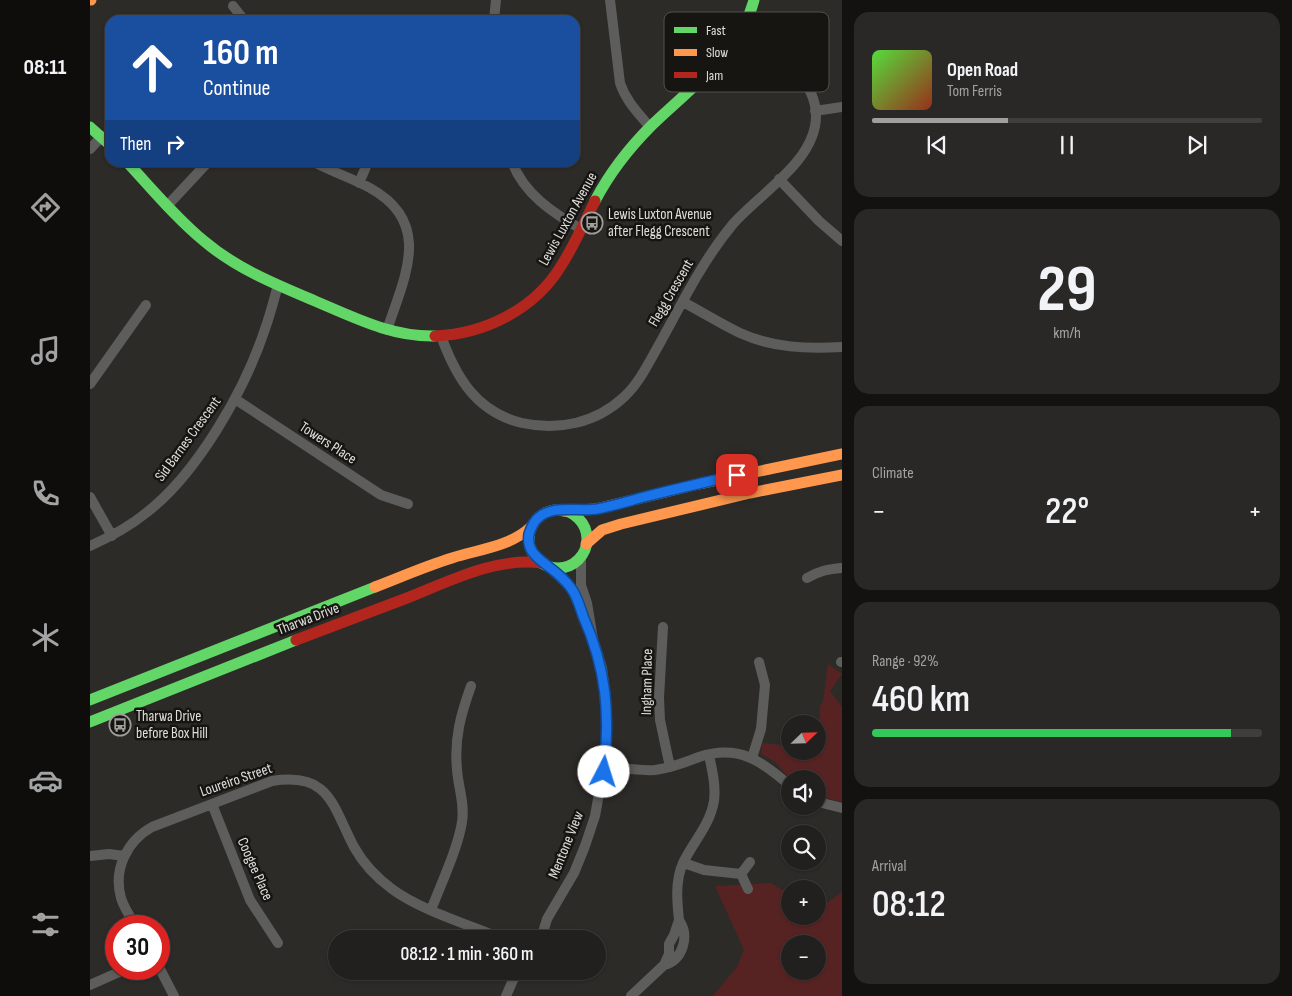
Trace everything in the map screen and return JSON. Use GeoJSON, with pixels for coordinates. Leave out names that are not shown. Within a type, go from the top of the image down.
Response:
{"type":"FeatureCollection","features":[{"type":"Feature","properties":{"kind":"main road","name":"Lewis Luxton Avenue"},"geometry":{"type":"LineString","coordinates":[[750,12],[754,0]]}},
{"type":"Feature","properties":{"kind":"main road","name":"Lewis Luxton Avenue"},"geometry":{"type":"LineString","coordinates":[[132,167],[167,206],[217,251],[246,270],[387,330],[412,335],[441,336],[471,331],[493,324],[514,313],[532,300],[562,267],[607,178],[624,155],[687,92]]}},
{"type":"Feature","properties":{"kind":"main road"},"geometry":{"type":"LineString","coordinates":[[90,127],[105,139]]}},
{"type":"Feature","properties":{"kind":"main road"},"geometry":{"type":"LineString","coordinates":[[563,511],[572,514],[584,526],[586,544],[581,556],[566,567],[558,568],[545,565],[534,556],[530,547],[529,537],[532,527],[544,513],[554,510],[596,509],[698,484],[842,454]]}},
{"type":"Feature","properties":{"kind":"main road"},"geometry":{"type":"LineString","coordinates":[[586,544],[602,530],[621,524],[750,493],[842,475]]}},
{"type":"Feature","properties":{"kind":"main road","name":"Tharwa Drive"},"geometry":{"type":"LineString","coordinates":[[90,700],[420,569],[464,554],[513,542],[532,527]]}},
{"type":"Feature","properties":{"kind":"main road","name":"Tharwa Drive"},"geometry":{"type":"LineString","coordinates":[[90,722],[321,630],[476,571],[512,562],[526,561],[545,565]]}},
{"type":"Feature","properties":{"kind":"street"},"geometry":{"type":"LineString","coordinates":[[494,15],[496,0]]}},
{"type":"Feature","properties":{"kind":"street"},"geometry":{"type":"LineString","coordinates":[[610,0],[620,83],[624,95],[631,106],[650,127]]}},
{"type":"Feature","properties":{"kind":"street"},"geometry":{"type":"LineString","coordinates":[[233,6],[240,15]]}},
{"type":"Feature","properties":{"kind":"street","name":"Flegg Crescent"},"geometry":{"type":"LineString","coordinates":[[441,336],[449,360],[462,383],[485,405],[499,414],[536,426],[558,427],[589,419],[608,410],[625,396],[644,372],[702,268],[728,231],[805,152],[814,132],[816,111],[810,92]]}},
{"type":"Feature","properties":{"kind":"street"},"geometry":{"type":"LineString","coordinates":[[816,111],[842,107]]}},
{"type":"Feature","properties":{"kind":"street"},"geometry":{"type":"LineString","coordinates":[[90,149],[102,136]]}},
{"type":"Feature","properties":{"kind":"street"},"geometry":{"type":"LineString","coordinates":[[167,206],[203,167]]}},
{"type":"Feature","properties":{"kind":"street"},"geometry":{"type":"LineString","coordinates":[[325,167],[370,188],[390,202],[400,215],[407,230],[410,246],[406,271],[387,330]]}},
{"type":"Feature","properties":{"kind":"street"},"geometry":{"type":"LineString","coordinates":[[359,183],[366,167]]}},
{"type":"Feature","properties":{"kind":"street"},"geometry":{"type":"LineString","coordinates":[[515,167],[525,186],[539,202],[581,230]]}},
{"type":"Feature","properties":{"kind":"street"},"geometry":{"type":"LineString","coordinates":[[780,179],[819,221],[842,241]]}},
{"type":"Feature","properties":{"kind":"street","name":"Sid Barnes Crescent"},"geometry":{"type":"LineString","coordinates":[[90,546],[112,536],[146,514],[184,476],[235,399],[266,329],[278,285]]}},
{"type":"Feature","properties":{"kind":"street"},"geometry":{"type":"LineString","coordinates":[[683,302],[737,332],[765,342],[790,347],[842,347]]}},
{"type":"Feature","properties":{"kind":"street"},"geometry":{"type":"LineString","coordinates":[[90,383],[146,305]]}},
{"type":"Feature","properties":{"kind":"street","name":"Towers Place"},"geometry":{"type":"LineString","coordinates":[[235,399],[381,495],[408,504]]}},
{"type":"Feature","properties":{"kind":"street"},"geometry":{"type":"LineString","coordinates":[[91,499],[112,536]]}},
{"type":"Feature","properties":{"kind":"street","name":"Mentone View"},"geometry":{"type":"LineString","coordinates":[[581,556],[581,585],[587,603],[593,639]]}},
{"type":"Feature","properties":{"kind":"street","name":"Mentone View"},"geometry":{"type":"LineString","coordinates":[[544,930],[548,919],[574,873],[595,816],[604,766],[607,728],[602,668],[593,639],[572,589],[545,565]]}},
{"type":"Feature","properties":{"kind":"street"},"geometry":{"type":"LineString","coordinates":[[807,578],[827,569],[842,568]]}},
{"type":"Feature","properties":{"kind":"street","name":"Ingham Place"},"geometry":{"type":"LineString","coordinates":[[663,627],[659,698],[660,720],[670,767]]}},
{"type":"Feature","properties":{"kind":"street"},"geometry":{"type":"LineString","coordinates":[[752,758],[761,729],[765,685],[759,662]]}},
{"type":"Feature","properties":{"kind":"street"},"geometry":{"type":"LineString","coordinates":[[431,910],[458,840],[462,823],[463,806],[457,769],[457,746],[460,716],[472,686]]}},
{"type":"Feature","properties":{"kind":"street"},"geometry":{"type":"LineString","coordinates":[[604,766],[654,770],[678,766],[709,755],[730,753],[752,758],[768,767],[781,778]]}},
{"type":"Feature","properties":{"kind":"street"},"geometry":{"type":"LineString","coordinates":[[664,965],[669,954],[669,944],[679,920],[677,887],[684,862],[705,826],[714,802],[715,786],[709,755]]}},
{"type":"Feature","properties":{"kind":"street","name":"Loureiro Street"},"geometry":{"type":"LineString","coordinates":[[130,915],[121,898],[119,884],[124,856],[135,839],[152,827],[272,781],[287,779],[301,780],[314,784],[325,792],[333,801],[354,847],[374,874],[400,895],[481,930]]}},
{"type":"Feature","properties":{"kind":"street","name":"Coogee Place"},"geometry":{"type":"LineString","coordinates":[[212,804],[250,900],[278,943]]}},
{"type":"Feature","properties":{"kind":"street"},"geometry":{"type":"LineString","coordinates":[[826,804],[842,808]]}},
{"type":"Feature","properties":{"kind":"street"},"geometry":{"type":"LineString","coordinates":[[90,856],[109,854],[124,856]]}},
{"type":"Feature","properties":{"kind":"street"},"geometry":{"type":"LineString","coordinates":[[684,862],[704,870],[741,874]]}},
{"type":"Feature","properties":{"kind":"street"},"geometry":{"type":"LineString","coordinates":[[741,874],[750,862]]}},
{"type":"Feature","properties":{"kind":"street"},"geometry":{"type":"LineString","coordinates":[[741,874],[748,889]]}},
{"type":"Feature","properties":{"kind":"street"},"geometry":{"type":"LineString","coordinates":[[631,996],[664,965],[678,955],[684,947],[685,941],[682,924],[679,920]]}},
{"type":"Feature","properties":{"kind":"street"},"geometry":{"type":"LineString","coordinates":[[90,986],[105,979]]}},
{"type":"Feature","properties":{"kind":"street"},"geometry":{"type":"LineString","coordinates":[[166,980],[174,996]]}},
{"type":"Feature","properties":{"kind":"street"},"geometry":{"type":"LineString","coordinates":[[506,996],[513,980]]}},
{"type":"Feature","properties":{"kind":"shaded area"},"geometry":{"type":"Polygon","coordinates":[[[828,664],[842,674],[830,691],[842,707],[842,802],[826,798],[826,770],[782,770],[775,762],[761,754],[762,743],[781,745],[781,760],[826,760],[826,715],[820,715],[820,706],[823,702],[828,664]]]}},
{"type":"Feature","properties":{"kind":"shaded area"},"geometry":{"type":"Polygon","coordinates":[[[771,883],[781,889],[781,925],[826,925],[826,903],[842,892],[842,996],[713,996],[737,967],[744,950],[715,886],[771,883]]]}},
{"type":"Feature","properties":{"kind":"traffic: fast"},"geometry":{"type":"LineString","coordinates":[[750,12],[754,0]]}},
{"type":"Feature","properties":{"kind":"traffic: fast"},"geometry":{"type":"LineString","coordinates":[[595,201],[620,161],[636,142],[687,92]]}},
{"type":"Feature","properties":{"kind":"traffic: fast"},"geometry":{"type":"LineString","coordinates":[[90,127],[105,140]]}},
{"type":"Feature","properties":{"kind":"traffic: fast"},"geometry":{"type":"LineString","coordinates":[[132,167],[164,203],[194,232],[230,260],[258,276],[374,325],[404,333],[435,336]]}},
{"type":"Feature","properties":{"kind":"traffic: fast"},"geometry":{"type":"LineString","coordinates":[[558,510],[569,512],[582,523],[587,539],[585,550],[574,563],[558,568],[547,566],[534,555],[529,539],[531,528],[542,515],[558,510]]}},
{"type":"Feature","properties":{"kind":"traffic: fast"},"geometry":{"type":"LineString","coordinates":[[90,700],[375,587]]}},
{"type":"Feature","properties":{"kind":"traffic: fast"},"geometry":{"type":"LineString","coordinates":[[90,722],[296,640]]}},
{"type":"Feature","properties":{"kind":"traffic: slow"},"geometry":{"type":"LineString","coordinates":[[563,511],[596,509],[698,484],[842,454]]}},
{"type":"Feature","properties":{"kind":"traffic: slow"},"geometry":{"type":"LineString","coordinates":[[586,544],[602,530],[621,524],[750,493],[842,475]]}},
{"type":"Feature","properties":{"kind":"traffic: slow"},"geometry":{"type":"LineString","coordinates":[[375,587],[442,561],[494,547],[513,539],[531,527]]}},
{"type":"Feature","properties":{"kind":"traffic: jam"},"geometry":{"type":"LineString","coordinates":[[435,336],[472,330],[490,324],[523,307],[550,281],[566,258],[595,201]]}},
{"type":"Feature","properties":{"kind":"traffic: jam"},"geometry":{"type":"LineString","coordinates":[[296,640],[473,572],[507,564],[524,562],[542,563]]}},
{"type":"Feature","properties":{"kind":"place","name":"Lewis Luxton Avenue after Flegg Crescent"},"geometry":{"type":"Point","coordinates":[592,223]}},
{"type":"Feature","properties":{"kind":"place","name":"Tharwa Drive before Box Hill"},"geometry":{"type":"Point","coordinates":[120,725]}},
{"type":"Feature","properties":{"kind":"route"},"geometry":{"type":"LineString","coordinates":[[604,772],[607,728],[602,668],[593,639],[572,589],[549,566],[534,556],[530,547],[529,537],[532,527],[544,513],[554,510],[577,511],[596,509],[737,475]]}}]}
